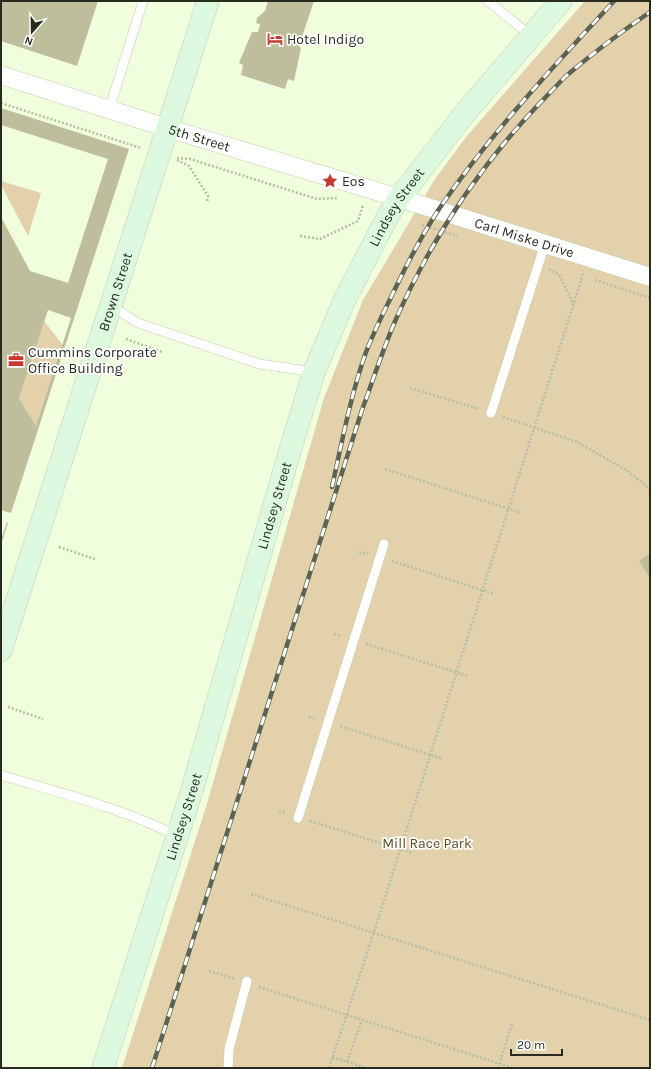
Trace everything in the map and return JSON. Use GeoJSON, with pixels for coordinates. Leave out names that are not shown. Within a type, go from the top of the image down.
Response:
{"type":"FeatureCollection","features":[{"type":"Feature","properties":{"kind":"main road","name":"Brown Street"},"geometry":{"type":"LineString","coordinates":[[1,650],[111,306],[166,156],[167,128],[208,1]]}},
{"type":"Feature","properties":{"kind":"main road","name":"Lindsey Street"},"geometry":{"type":"LineString","coordinates":[[103,1068],[192,790],[291,446],[314,372],[345,299],[394,206],[466,112],[561,1]]}},
{"type":"Feature","properties":{"kind":"street","name":"5th Street"},"geometry":{"type":"LineString","coordinates":[[1,75],[167,128],[394,206]]}},
{"type":"Feature","properties":{"kind":"street","name":"Carl Miske Drive"},"geometry":{"type":"LineString","coordinates":[[394,206],[545,244],[650,277]]}},
{"type":"Feature","properties":{"kind":"lane"},"geometry":{"type":"LineString","coordinates":[[109,110],[143,1]]}},
{"type":"Feature","properties":{"kind":"lane"},"geometry":{"type":"LineString","coordinates":[[488,1],[531,36]]}},
{"type":"Feature","properties":{"kind":"lane"},"geometry":{"type":"LineString","coordinates":[[491,413],[545,244]]}},
{"type":"Feature","properties":{"kind":"lane"},"geometry":{"type":"LineString","coordinates":[[111,306],[138,323],[260,364],[314,372]]}},
{"type":"Feature","properties":{"kind":"lane"},"geometry":{"type":"LineString","coordinates":[[298,818],[384,544]]}},
{"type":"Feature","properties":{"kind":"lane"},"geometry":{"type":"LineString","coordinates":[[1,775],[112,810],[157,826],[177,836]]}},
{"type":"Feature","properties":{"kind":"lane"},"geometry":{"type":"LineString","coordinates":[[228,1068],[228,1049],[247,982]]}},
{"type":"Feature","properties":{"kind":"path"},"geometry":{"type":"LineString","coordinates":[[1,103],[166,156],[189,166],[208,196],[207,204]]}},
{"type":"Feature","properties":{"kind":"path"},"geometry":{"type":"LineString","coordinates":[[166,156],[190,159],[317,199],[339,198]]}},
{"type":"Feature","properties":{"kind":"path"},"geometry":{"type":"LineString","coordinates":[[358,202],[363,204],[394,206]]}},
{"type":"Feature","properties":{"kind":"path"},"geometry":{"type":"LineString","coordinates":[[300,236],[320,239],[358,221],[363,204]]}},
{"type":"Feature","properties":{"kind":"path"},"geometry":{"type":"LineString","coordinates":[[421,225],[464,238]]}},
{"type":"Feature","properties":{"kind":"path"},"geometry":{"type":"LineString","coordinates":[[329,1068],[374,932],[588,258]]}},
{"type":"Feature","properties":{"kind":"path"},"geometry":{"type":"LineString","coordinates":[[539,261],[559,276],[574,304]]}},
{"type":"Feature","properties":{"kind":"path"},"geometry":{"type":"LineString","coordinates":[[575,273],[583,276]]}},
{"type":"Feature","properties":{"kind":"path"},"geometry":{"type":"LineString","coordinates":[[590,278],[650,298]]}},
{"type":"Feature","properties":{"kind":"path"},"geometry":{"type":"LineString","coordinates":[[126,339],[162,352]]}},
{"type":"Feature","properties":{"kind":"path"},"geometry":{"type":"LineString","coordinates":[[410,388],[577,442],[626,470],[650,489]]}},
{"type":"Feature","properties":{"kind":"path"},"geometry":{"type":"LineString","coordinates":[[384,469],[522,513]]}},
{"type":"Feature","properties":{"kind":"path"},"geometry":{"type":"LineString","coordinates":[[59,547],[95,559]]}},
{"type":"Feature","properties":{"kind":"path"},"geometry":{"type":"LineString","coordinates":[[359,552],[494,594]]}},
{"type":"Feature","properties":{"kind":"path"},"geometry":{"type":"LineString","coordinates":[[334,634],[468,676]]}},
{"type":"Feature","properties":{"kind":"path"},"geometry":{"type":"LineString","coordinates":[[8,707],[44,719]]}},
{"type":"Feature","properties":{"kind":"path"},"geometry":{"type":"LineString","coordinates":[[310,717],[443,759]]}},
{"type":"Feature","properties":{"kind":"path"},"geometry":{"type":"LineString","coordinates":[[279,811],[412,853]]}},
{"type":"Feature","properties":{"kind":"path"},"geometry":{"type":"LineString","coordinates":[[251,894],[650,1020]]}},
{"type":"Feature","properties":{"kind":"path"},"geometry":{"type":"LineString","coordinates":[[209,971],[513,1068]]}},
{"type":"Feature","properties":{"kind":"path"},"geometry":{"type":"LineString","coordinates":[[348,1062],[362,1020]]}},
{"type":"Feature","properties":{"kind":"path"},"geometry":{"type":"LineString","coordinates":[[498,1068],[512,1024]]}},
{"type":"Feature","properties":{"kind":"path"},"geometry":{"type":"LineString","coordinates":[[332,1057],[366,1068]]}},
{"type":"Feature","properties":{"kind":"green space","name":"Mill Race Park"},"geometry":{"type":"Polygon","coordinates":[[[585,1],[650,1],[650,1068],[122,1068],[206,807],[324,398],[363,300],[435,179],[466,137],[585,1]]]}},
{"type":"Feature","properties":{"kind":"green space"},"geometry":{"type":"Polygon","coordinates":[[[1,181],[41,193],[28,236],[1,185],[1,181]]]}},
{"type":"Feature","properties":{"kind":"green space"},"geometry":{"type":"Polygon","coordinates":[[[44,321],[63,345],[36,426],[19,398],[44,321]]]}},
{"type":"Feature","properties":{"kind":"building"},"geometry":{"type":"Polygon","coordinates":[[[1,1],[98,1],[77,66],[1,41],[1,1]]]}},
{"type":"Feature","properties":{"kind":"building","name":"Hotel Indigo"},"geometry":{"type":"Polygon","coordinates":[[[268,1],[314,1],[299,46],[301,48],[294,81],[288,79],[285,89],[241,75],[243,65],[239,63],[252,32],[258,32],[260,24],[256,23],[257,18],[265,11],[268,1]]]}},
{"type":"Feature","properties":{"kind":"building","name":"Cummins Corporate Office Building"},"geometry":{"type":"Polygon","coordinates":[[[1,108],[129,149],[11,513],[1,510],[1,217],[30,271],[68,283],[108,159],[1,125],[1,108]],[[48,310],[19,398],[36,426],[71,318],[48,310]]]}},
{"type":"Feature","properties":{"kind":"building"},"geometry":{"type":"Polygon","coordinates":[[[7,522],[8,523],[1,545],[1,535],[2,537],[7,522]]]}},
{"type":"Feature","properties":{"kind":"building"},"geometry":{"type":"Polygon","coordinates":[[[650,553],[650,578],[639,561],[650,553]]]}},
{"type":"Feature","properties":{"kind":"railway"},"geometry":{"type":"LineString","coordinates":[[332,487],[351,404],[365,355],[399,281],[427,229],[459,181],[500,128],[545,76],[614,1]]}},
{"type":"Feature","properties":{"kind":"railway"},"geometry":{"type":"LineString","coordinates":[[152,1068],[362,410],[396,319],[441,233],[458,206],[496,153],[517,128],[566,76],[586,59],[650,12]]}},
{"type":"Feature","properties":{"kind":"place","name":"Hotel Indigo"},"geometry":{"type":"Point","coordinates":[275,39]}},
{"type":"Feature","properties":{"kind":"place","name":"Eos"},"geometry":{"type":"Point","coordinates":[330,181]}},
{"type":"Feature","properties":{"kind":"place","name":"Cummins Corporate Office Building"},"geometry":{"type":"Point","coordinates":[16,360]}}]}
